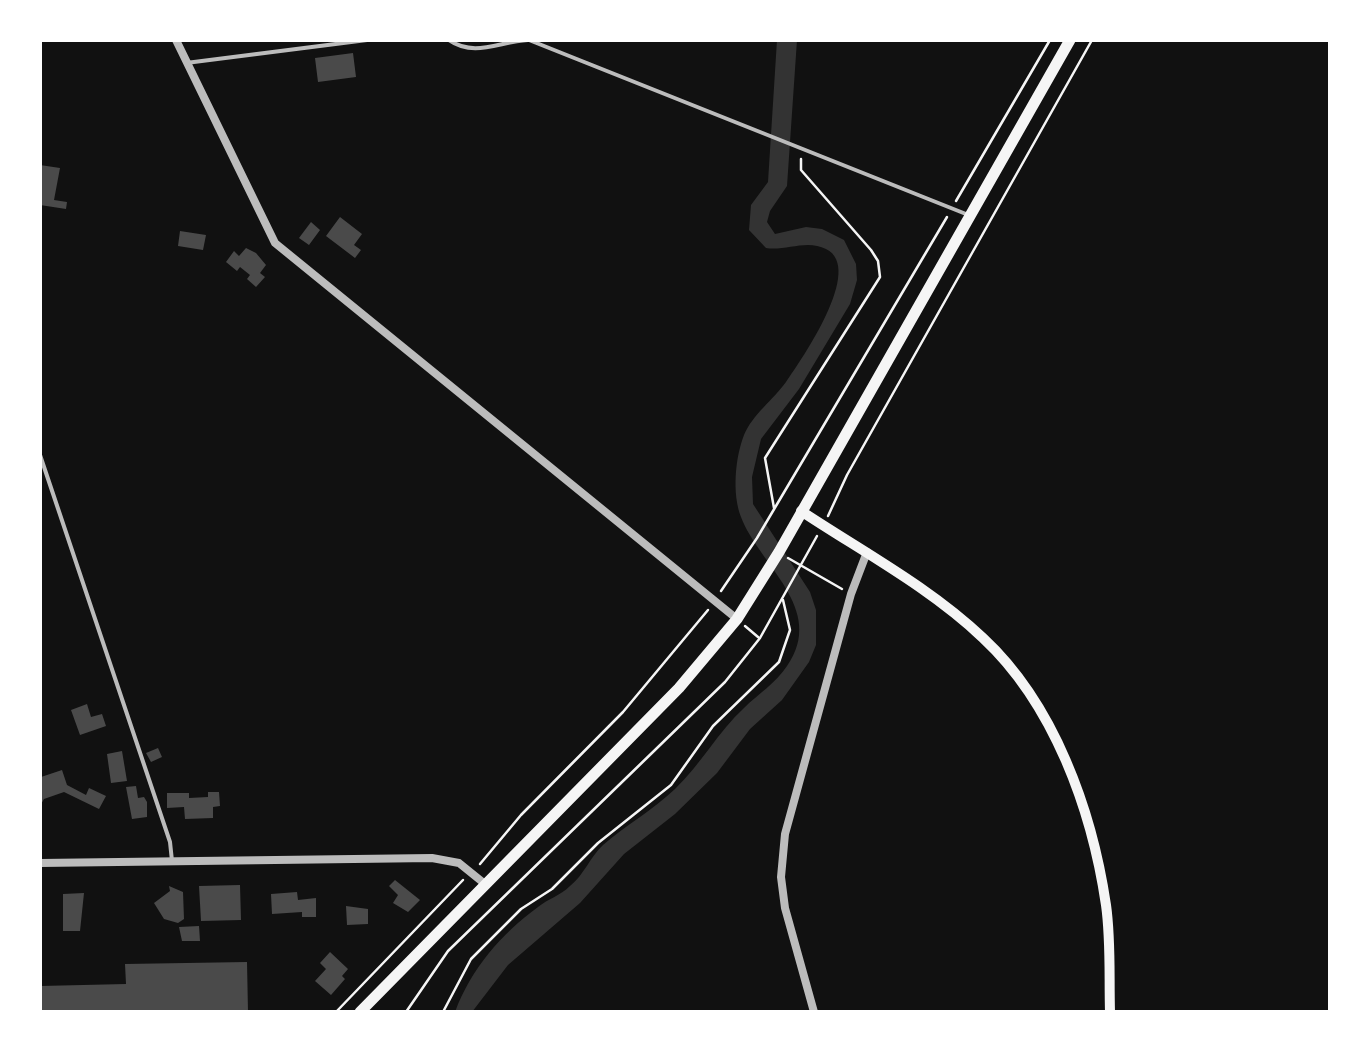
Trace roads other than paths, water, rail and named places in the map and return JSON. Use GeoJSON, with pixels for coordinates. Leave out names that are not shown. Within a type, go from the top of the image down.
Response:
{"type":"FeatureCollection","features":[{"type":"Feature","properties":{"kind":"main road"},"geometry":{"type":"LineString","coordinates":[[360,1012],[679,688],[737,618],[1070,40]]}},
{"type":"Feature","properties":{"kind":"main road"},"geometry":{"type":"LineString","coordinates":[[801,512],[939,600],[986,640],[1027,688],[1060,747],[1091,833],[1106,905],[1110,1012]]}},
{"type":"Feature","properties":{"kind":"street"},"geometry":{"type":"LineString","coordinates":[[176,40],[275,243],[737,618]]}},
{"type":"Feature","properties":{"kind":"street"},"geometry":{"type":"LineString","coordinates":[[814,1012],[785,908],[781,878],[792,800],[850,594],[867,552]]}},
{"type":"Feature","properties":{"kind":"street"},"geometry":{"type":"LineString","coordinates":[[40,863],[432,858],[459,863],[486,884]]}},
{"type":"Feature","properties":{"kind":"lane"},"geometry":{"type":"LineString","coordinates":[[186,62],[368,40]]}},
{"type":"Feature","properties":{"kind":"lane"},"geometry":{"type":"LineString","coordinates":[[450,40],[460,48],[474,50],[529,40],[969,216]]}},
{"type":"Feature","properties":{"kind":"lane"},"geometry":{"type":"LineString","coordinates":[[40,455],[170,842],[172,861]]}}]}
